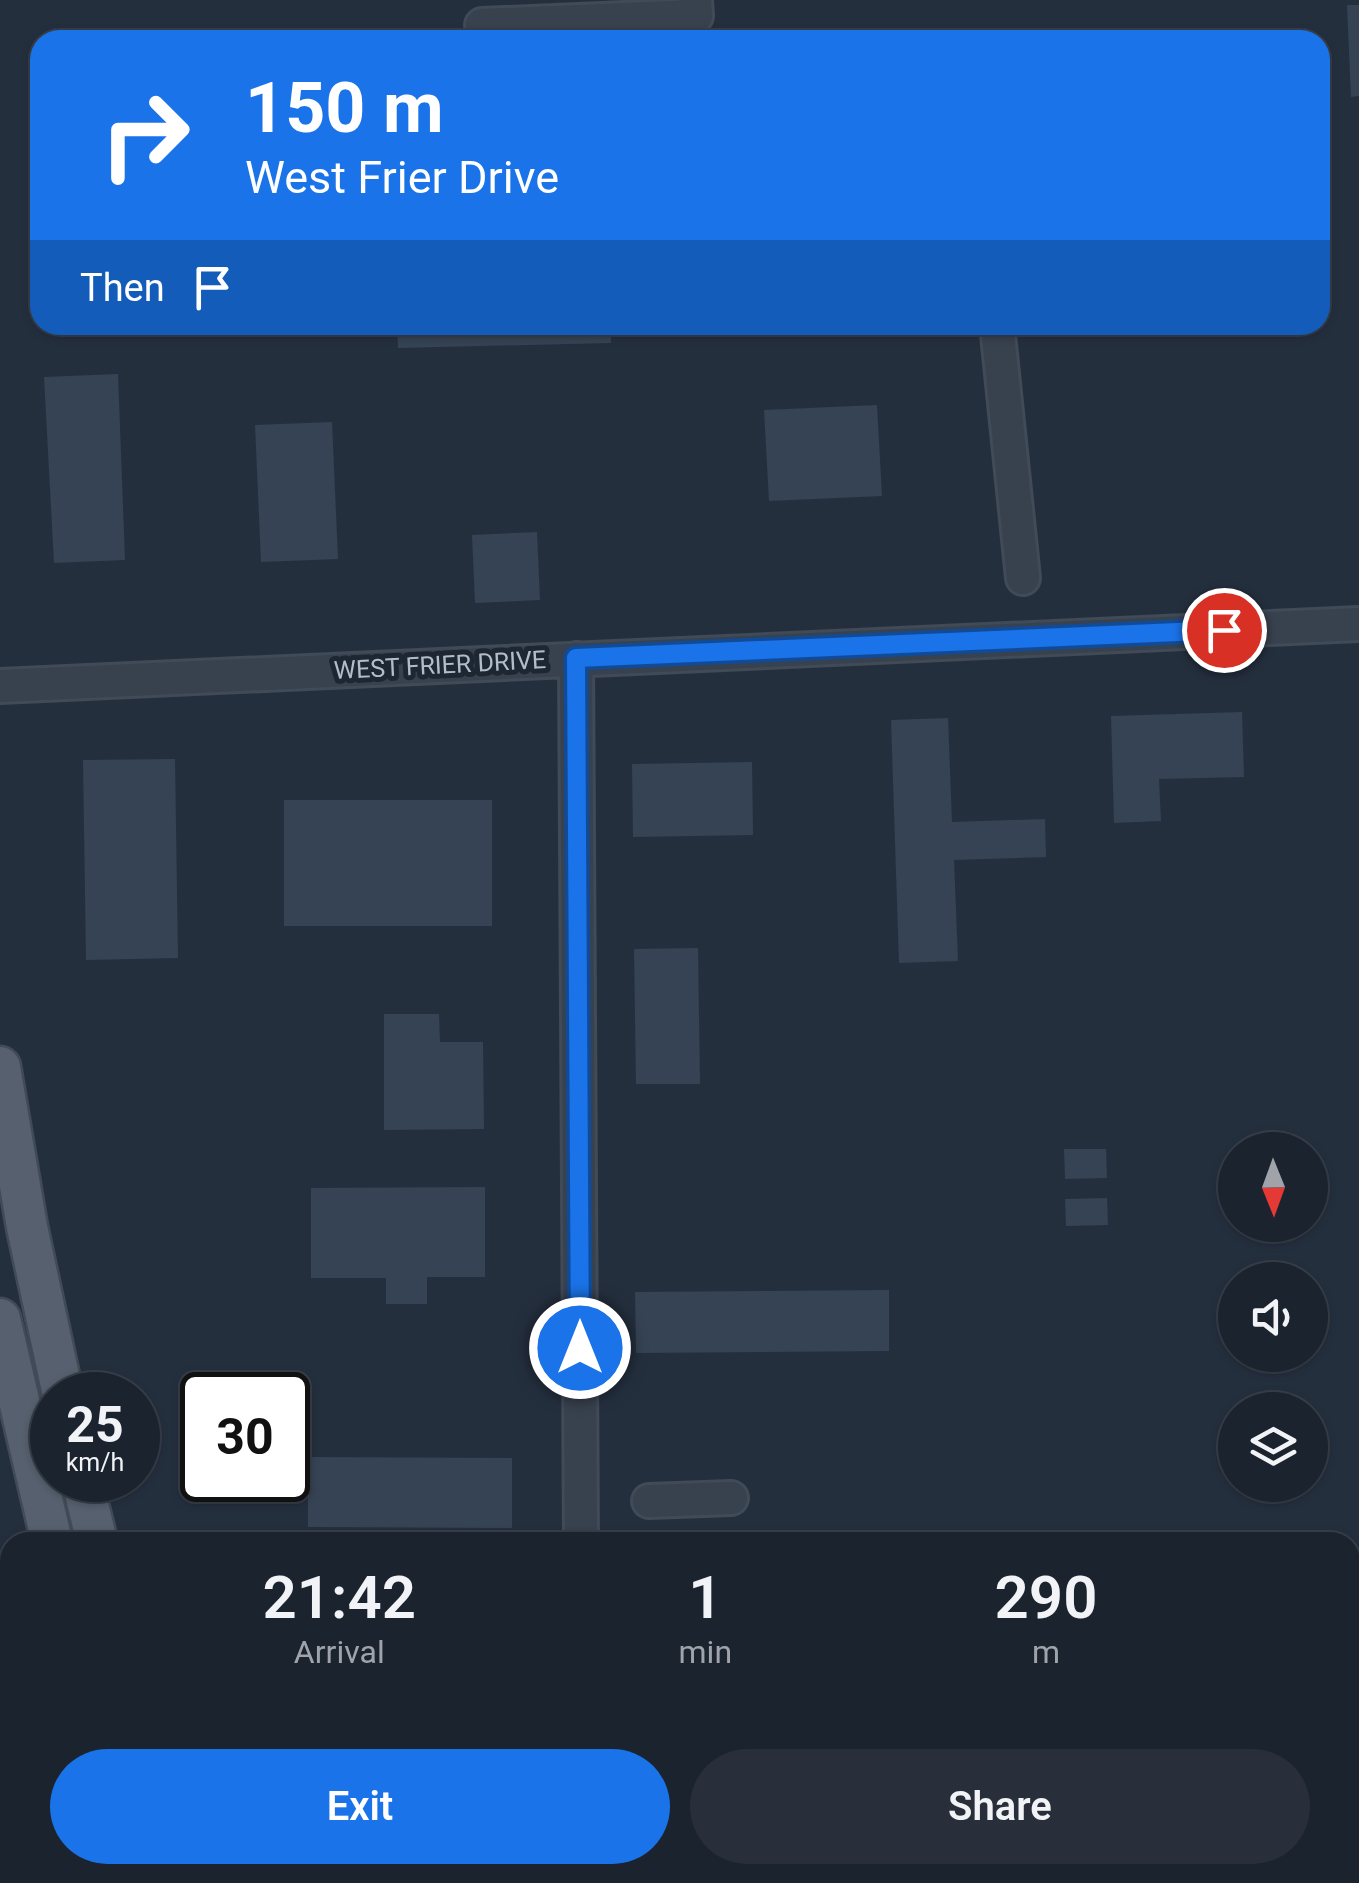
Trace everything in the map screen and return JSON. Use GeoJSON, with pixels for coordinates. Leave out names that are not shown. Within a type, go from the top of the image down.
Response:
{"type":"FeatureCollection","features":[{"type":"Feature","properties":{"kind":"main road"},"geometry":{"type":"LineString","coordinates":[[0,1067],[27,1227],[58,1372]]}},
{"type":"Feature","properties":{"kind":"main road"},"geometry":{"type":"LineString","coordinates":[[0,1319],[50,1532]]}},
{"type":"Feature","properties":{"kind":"main road"},"geometry":{"type":"LineString","coordinates":[[87,1502],[95,1532]]}},
{"type":"Feature","properties":{"kind":"street"},"geometry":{"type":"LineString","coordinates":[[482,24],[696,16],[695,0]]}},
{"type":"Feature","properties":{"kind":"street"},"geometry":{"type":"LineString","coordinates":[[998,335],[1024,578]]}},
{"type":"Feature","properties":{"kind":"street","name":"WEST FRIER DRIVE"},"geometry":{"type":"LineString","coordinates":[[0,686],[1359,624]]}},
{"type":"Feature","properties":{"kind":"street"},"geometry":{"type":"LineString","coordinates":[[576,658],[581,1532]]}},
{"type":"Feature","properties":{"kind":"street"},"geometry":{"type":"LineString","coordinates":[[649,1501],[732,1498]]}},
{"type":"Feature","properties":{"kind":"building"},"geometry":{"type":"Polygon","coordinates":[[[1347,5],[1359,5],[1359,96],[1351,97],[1347,5]]]}},
{"type":"Feature","properties":{"kind":"building"},"geometry":{"type":"Polygon","coordinates":[[[397,335],[611,335],[611,343],[398,348],[397,335]]]}},
{"type":"Feature","properties":{"kind":"building"},"geometry":{"type":"Polygon","coordinates":[[[118,374],[125,560],[54,563],[44,377],[118,374]]]}},
{"type":"Feature","properties":{"kind":"building"},"geometry":{"type":"Polygon","coordinates":[[[877,405],[882,496],[769,501],[764,410],[877,405]]]}},
{"type":"Feature","properties":{"kind":"building"},"geometry":{"type":"Polygon","coordinates":[[[332,422],[338,559],[261,562],[255,425],[332,422]]]}},
{"type":"Feature","properties":{"kind":"building"},"geometry":{"type":"Polygon","coordinates":[[[537,532],[540,600],[475,603],[472,535],[537,532]]]}},
{"type":"Feature","properties":{"kind":"building"},"geometry":{"type":"Polygon","coordinates":[[[1242,712],[1244,777],[1159,779],[1161,821],[1114,823],[1111,716],[1242,712]]]}},
{"type":"Feature","properties":{"kind":"building"},"geometry":{"type":"Polygon","coordinates":[[[948,718],[952,822],[1045,819],[1046,857],[954,860],[958,961],[899,963],[891,720],[948,718]]]}},
{"type":"Feature","properties":{"kind":"building"},"geometry":{"type":"Polygon","coordinates":[[[175,759],[178,958],[86,960],[83,760],[175,759]]]}},
{"type":"Feature","properties":{"kind":"building"},"geometry":{"type":"Polygon","coordinates":[[[752,762],[753,835],[633,837],[632,764],[752,762]]]}},
{"type":"Feature","properties":{"kind":"building"},"geometry":{"type":"Polygon","coordinates":[[[284,800],[492,800],[492,926],[284,926],[284,800]]]}},
{"type":"Feature","properties":{"kind":"building"},"geometry":{"type":"Polygon","coordinates":[[[698,948],[700,1084],[636,1084],[634,949],[698,948]]]}},
{"type":"Feature","properties":{"kind":"building"},"geometry":{"type":"Polygon","coordinates":[[[384,1014],[439,1014],[440,1042],[483,1042],[484,1129],[384,1130],[384,1014]]]}},
{"type":"Feature","properties":{"kind":"building"},"geometry":{"type":"Polygon","coordinates":[[[1064,1149],[1106,1149],[1107,1178],[1065,1179],[1064,1149]]]}},
{"type":"Feature","properties":{"kind":"building"},"geometry":{"type":"Polygon","coordinates":[[[485,1187],[485,1277],[427,1277],[427,1304],[386,1304],[386,1278],[311,1278],[311,1188],[485,1187]]]}},
{"type":"Feature","properties":{"kind":"building"},"geometry":{"type":"Polygon","coordinates":[[[1107,1198],[1108,1225],[1066,1226],[1065,1199],[1107,1198]]]}},
{"type":"Feature","properties":{"kind":"building"},"geometry":{"type":"Polygon","coordinates":[[[889,1290],[889,1351],[636,1353],[635,1292],[889,1290]]]}},
{"type":"Feature","properties":{"kind":"building"},"geometry":{"type":"Polygon","coordinates":[[[310,1457],[512,1458],[512,1528],[308,1527],[310,1457]]]}},
{"type":"Feature","properties":{"kind":"route"},"geometry":{"type":"LineString","coordinates":[[580,1348],[576,658],[1224,630]]}}]}
